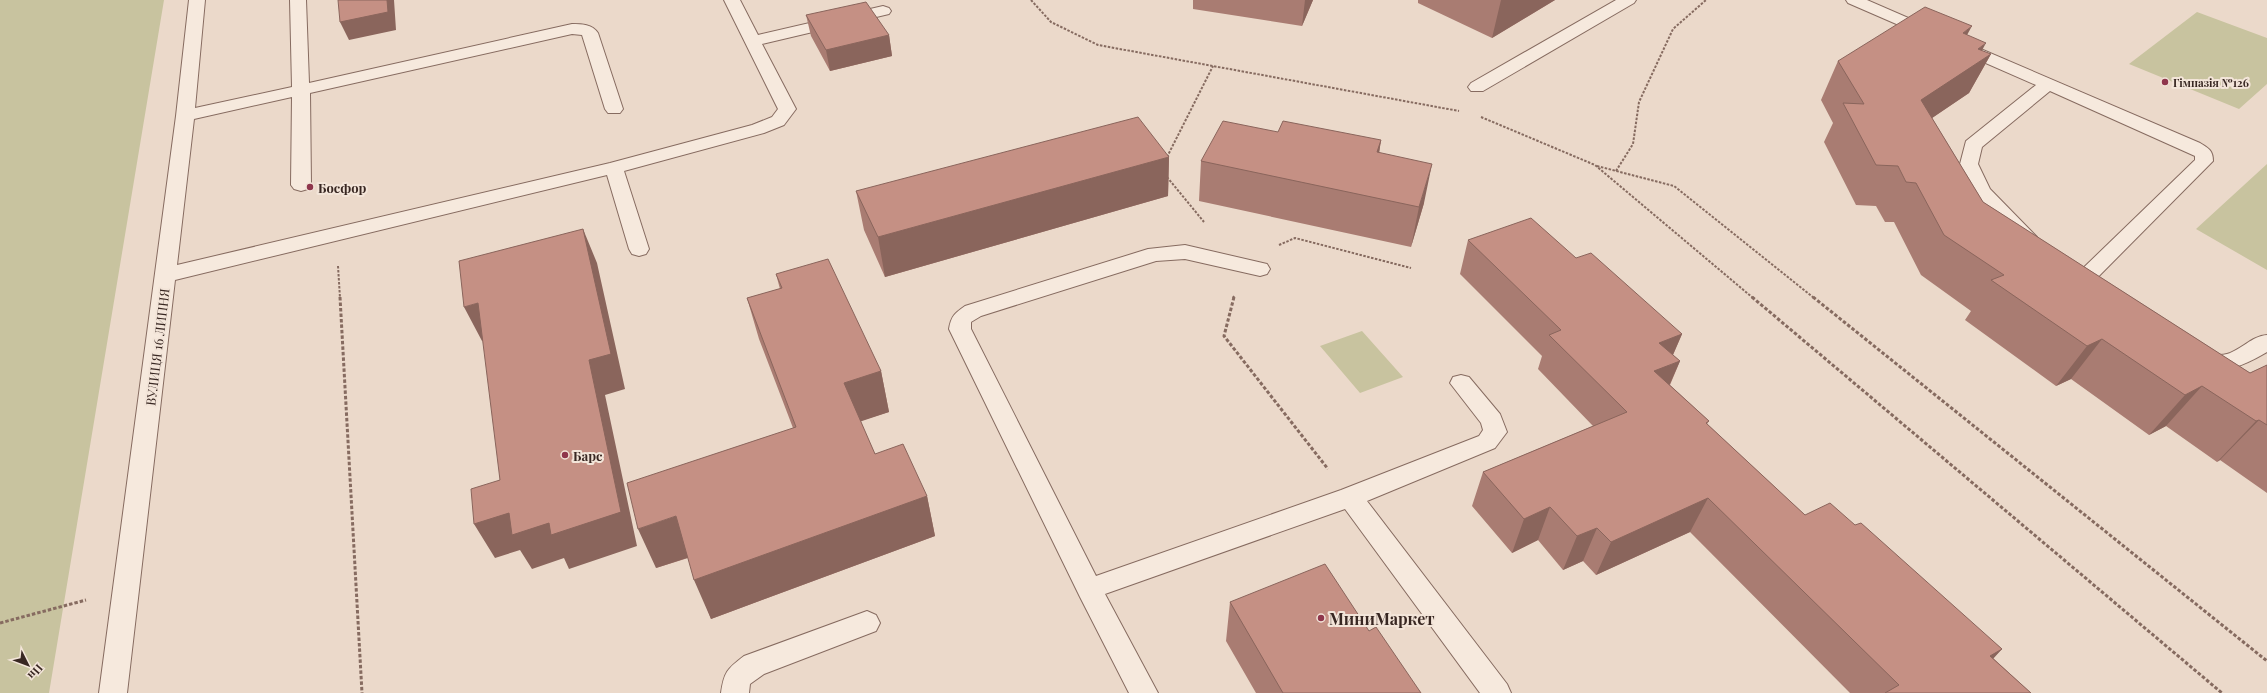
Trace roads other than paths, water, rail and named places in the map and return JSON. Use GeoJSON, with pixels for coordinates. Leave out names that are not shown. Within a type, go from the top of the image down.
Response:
{"type":"FeatureCollection","features":[{"type":"Feature","properties":{"kind":"street","name":"ВУЛИЦЯ 16 ЛИПНЯ"},"geometry":{"type":"LineString","coordinates":[[113,693],[185,116],[197,0]]}},
{"type":"Feature","properties":{"kind":"street"},"geometry":{"type":"LineString","coordinates":[[298,0],[301,90],[301,185]]}},
{"type":"Feature","properties":{"kind":"street"},"geometry":{"type":"LineString","coordinates":[[165,275],[614,168],[758,129],[778,121],[787,109],[732,0]]}},
{"type":"Feature","properties":{"kind":"street"},"geometry":{"type":"LineString","coordinates":[[1477,87],[1628,0]]}},
{"type":"Feature","properties":{"kind":"street"},"geometry":{"type":"LineString","coordinates":[[1854,0],[2193,147],[2204,154],[2204,161],[2084,280]]}},
{"type":"Feature","properties":{"kind":"street"},"geometry":{"type":"LineString","coordinates":[[754,41],[883,11]]}},
{"type":"Feature","properties":{"kind":"street"},"geometry":{"type":"LineString","coordinates":[[185,116],[572,29],[584,29],[590,33],[614,109]]}},
{"type":"Feature","properties":{"kind":"street"},"geometry":{"type":"LineString","coordinates":[[2042,250],[1982,192],[1969,164],[1973,144],[2048,84]]}},
{"type":"Feature","properties":{"kind":"street"},"geometry":{"type":"LineString","coordinates":[[614,168],[639,249]]}},
{"type":"Feature","properties":{"kind":"street"},"geometry":{"type":"LineString","coordinates":[[1144,693],[1089,589],[960,329],[961,319],[973,311],[1155,254],[1185,252],[1251,267]]}},
{"type":"Feature","properties":{"kind":"street"},"geometry":{"type":"LineString","coordinates":[[2184,352],[2214,364],[2232,362],[2266,342]]}},
{"type":"Feature","properties":{"kind":"street"},"geometry":{"type":"LineString","coordinates":[[1089,589],[1350,497],[1487,442],[1495,432],[1492,420],[1461,383]]}},
{"type":"Feature","properties":{"kind":"street"},"geometry":{"type":"LineString","coordinates":[[1350,497],[1497,693]]}},
{"type":"Feature","properties":{"kind":"street"},"geometry":{"type":"LineString","coordinates":[[735,693],[737,678],[754,665],[868,623]]}},
{"type":"Feature","properties":{"kind":"place","name":"Гімназія №126"},"geometry":{"type":"Point","coordinates":[2165,82]}},
{"type":"Feature","properties":{"kind":"place","name":"Босфор"},"geometry":{"type":"Point","coordinates":[310,187]}},
{"type":"Feature","properties":{"kind":"place","name":"Барс"},"geometry":{"type":"Point","coordinates":[565,455]}},
{"type":"Feature","properties":{"kind":"place","name":"МиниМаркет"},"geometry":{"type":"Point","coordinates":[1321,618]}}]}
